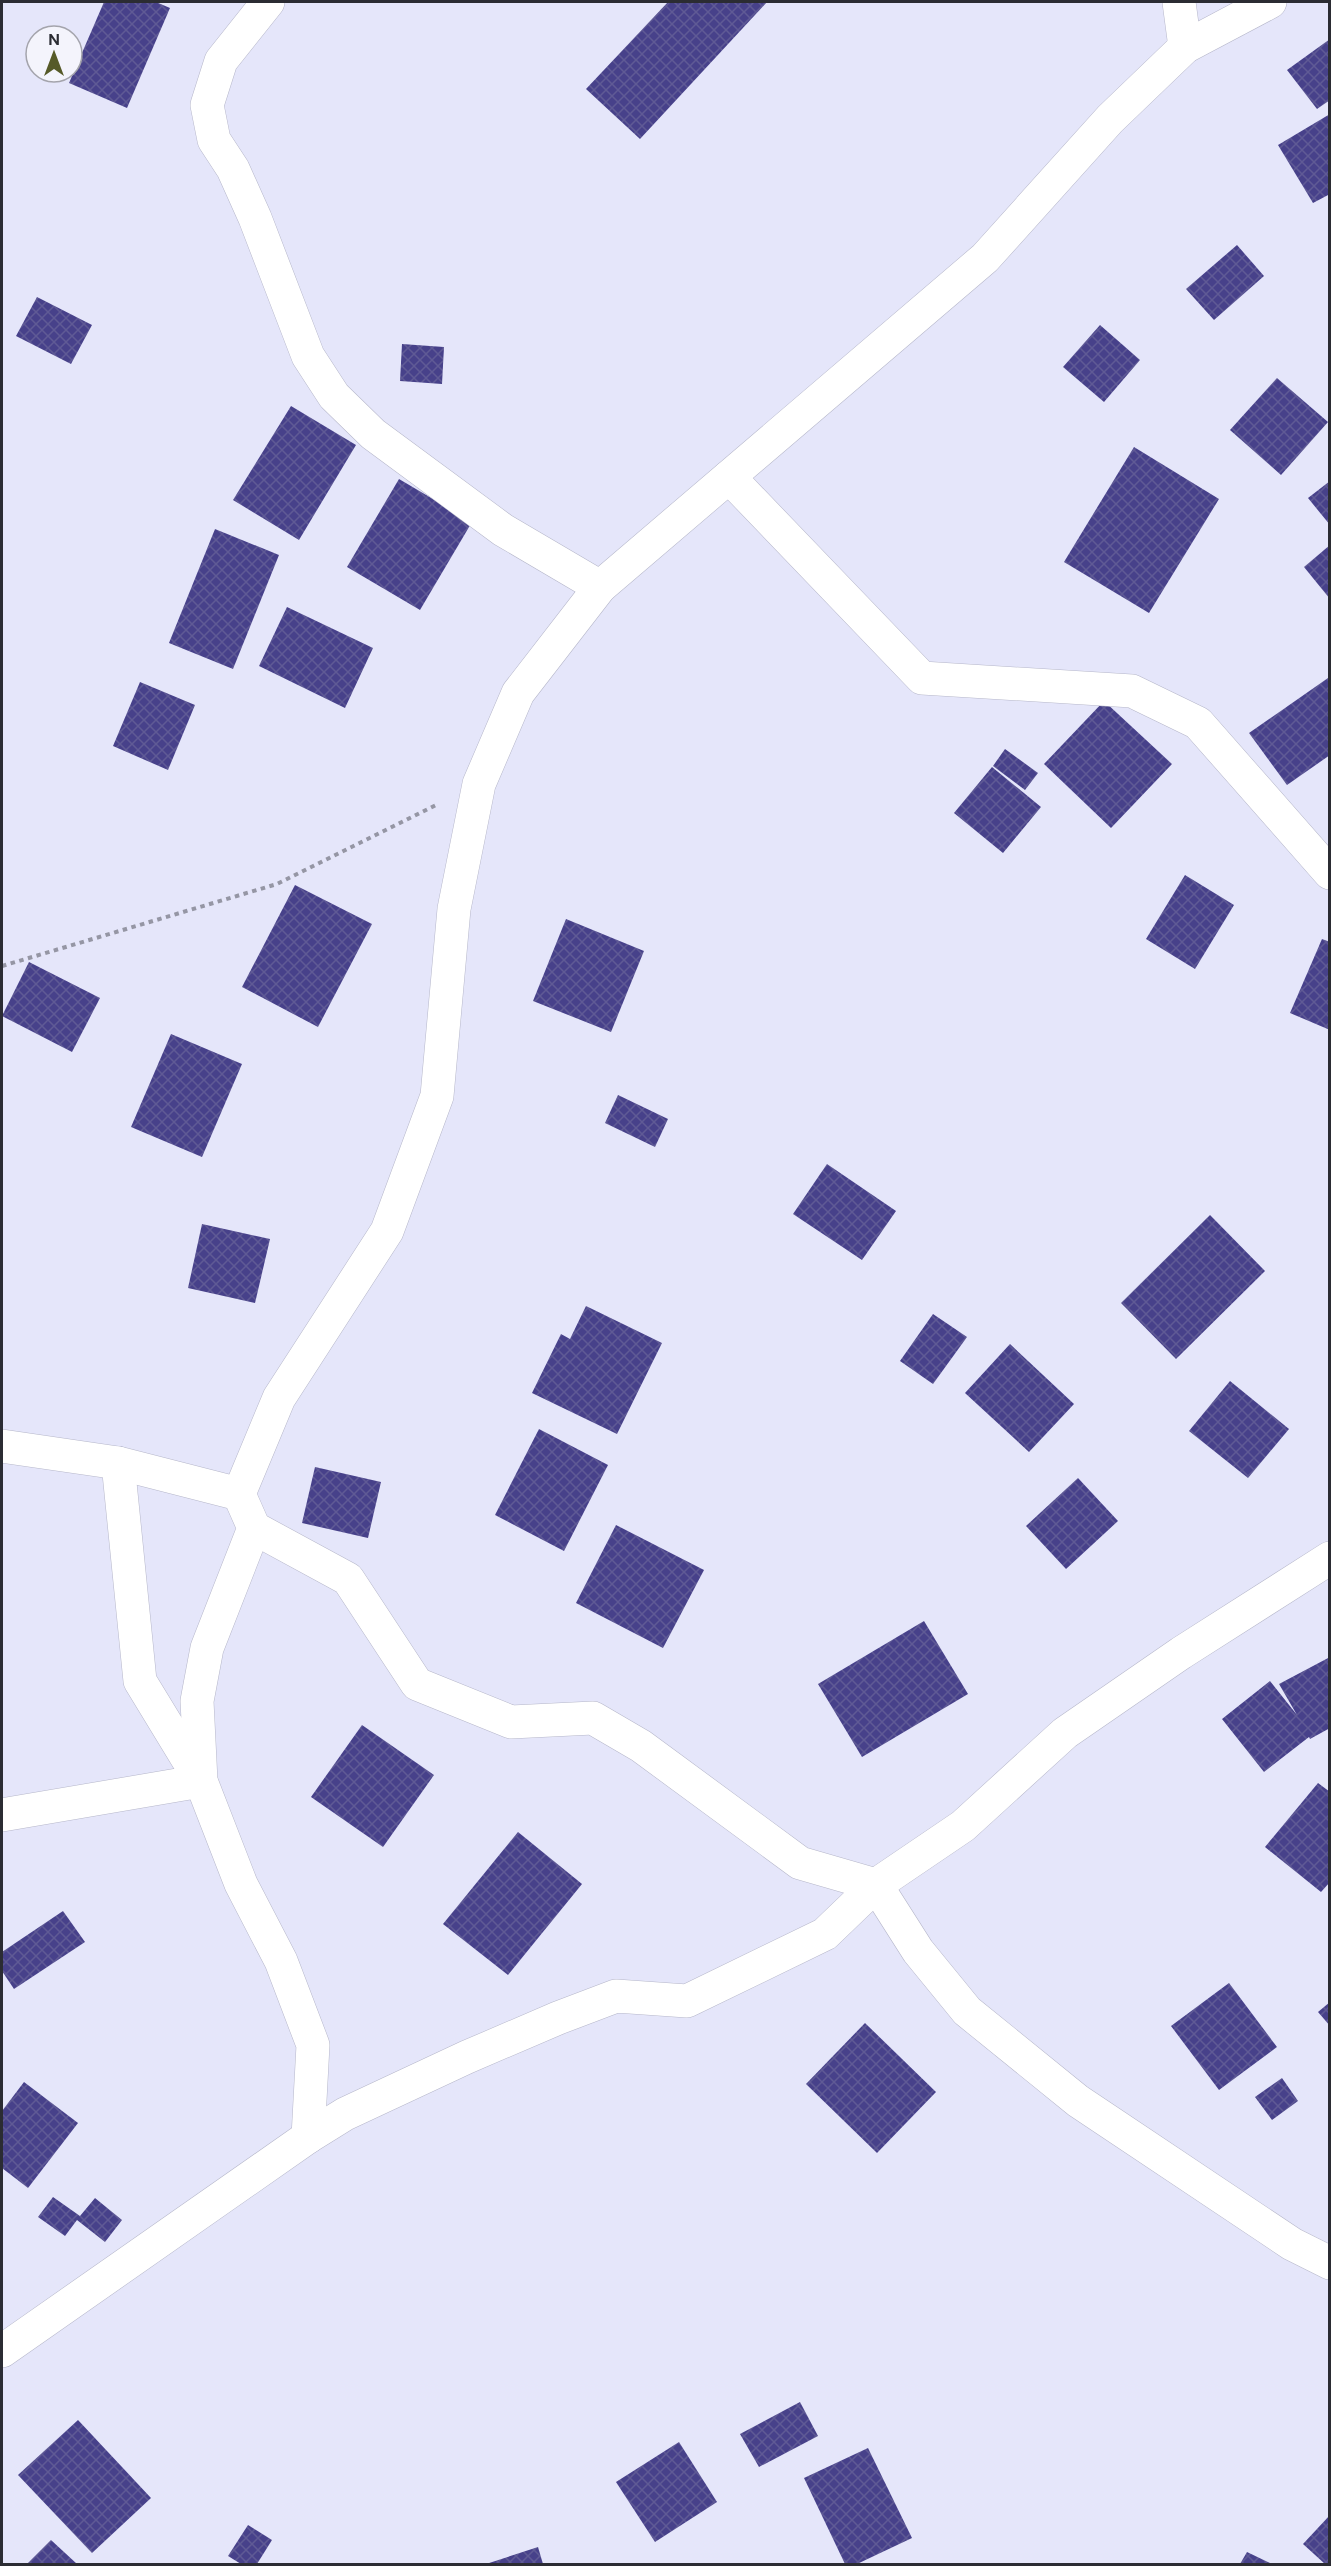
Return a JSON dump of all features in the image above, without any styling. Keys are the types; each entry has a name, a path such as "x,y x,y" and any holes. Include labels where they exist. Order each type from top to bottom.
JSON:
{"street":[{"path":"268,2 221,61 207,105 214,140 233,169 255,218 308,356 334,396 373,434 503,530 600,587"},
{"path":"1179,2 1185,47"},
{"path":"1270,2 1185,47 1110,119 985,258 600,587 518,693 478,784 454,909 437,1096 387,1231 279,1398 239,1494 254,1528 348,1579 417,1684 511,1722 593,1718 641,1746 800,1863 876,1885 918,1951 967,2011 1078,2101 1292,2244 1329,2263"},
{"path":"729,477 922,678 1132,692 1198,723 1329,873"},
{"path":"2,1446 118,1463 239,1494"},
{"path":"118,1463 140,1681 201,1781 241,1884 281,1961 313,2045 308,2137"},
{"path":"201,1781 197,1701 207,1648 254,1528"},
{"path":"2,2350 308,2137 345,2114 457,2062 616,1996 687,2001 825,1934 876,1885 963,1826 1065,1733 1181,1653 1329,1558"},
{"path":"2,1815 201,1781"}],"path":[{"path":"2,966 277,884 478,784"}],"building":[{"path":"104,2 156,2 170,8 127,108 71,84 84,84 84,48"},
{"path":"668,2 767,2 640,139 586,89"},
{"path":"1330,39 1330,100 1317,109 1287,70"},
{"path":"1330,114 1330,194 1313,203 1278,145"},
{"path":"1237,245 1264,276 1214,320 1186,289"},
{"path":"37,297 92,325 71,364 16,336"},
{"path":"1100,325 1140,360 1104,402 1063,367"},
{"path":"402,344 444,347 442,384 400,381"},
{"path":"1277,378 1328,422 1281,475 1230,430"},
{"path":"291,406 356,445 299,540 233,500"},
{"path":"1134,447 1219,499 1149,613 1064,562"},
{"path":"399,479 472,522 420,610 347,567"},
{"path":"1330,481 1330,525 1308,498"},
{"path":"215,529 279,555 233,669 169,643"},
{"path":"1330,545 1330,599 1304,567"},
{"path":"287,607 373,648 345,708 259,666"},
{"path":"1328,678 1330,755 1287,785 1249,733"},
{"path":"140,682 195,705 168,770 113,746"},
{"path":"1104,701 1172,764 1111,828 1044,764"},
{"path":"1005,749 1038,773 1025,790 993,766"},
{"path":"992,767 1041,807 1003,853 954,813"},
{"path":"1185,875 1234,905 1195,969 1146,939"},
{"path":"295,885 372,924 318,1027 242,987"},
{"path":"566,919 644,951 611,1032 533,1001"},
{"path":"1322,939 1330,942 1330,1030 1290,1013"},
{"path":"29,962 100,998 72,1052 2,1016"},
{"path":"171,1034 242,1064 202,1157 131,1127"},
{"path":"618,1095 668,1119 655,1147 605,1123"},
{"path":"827,1164 896,1211 862,1260 793,1214"},
{"path":"1210,1215 1265,1271 1176,1359 1121,1303"},
{"path":"202,1224 270,1239 255,1303 188,1288"},
{"path":"586,1306 662,1343 617,1434 532,1393 561,1334 570,1339"},
{"path":"933,1314 967,1337 933,1384 900,1361"},
{"path":"1010,1344 1074,1404 1029,1452 965,1393"},
{"path":"1230,1381 1289,1429 1248,1478 1189,1431"},
{"path":"539,1429 608,1465 564,1551 495,1515"},
{"path":"315,1467 381,1482 368,1538 302,1523"},
{"path":"1078,1478 1118,1521 1066,1569 1026,1526"},
{"path":"616,1525 704,1570 663,1648 576,1603"},
{"path":"924,1621 968,1694 862,1757 818,1684"},
{"path":"1330,1657 1330,1728 1310,1739 1309,1737 1264,1772 1222,1719 1270,1681 1297,1715 1279,1684"},
{"path":"362,1725 434,1775 383,1847 311,1797"},
{"path":"1318,1783 1330,1792 1330,1882 1321,1892 1265,1847"},
{"path":"518,1832 582,1884 508,1975 443,1924"},
{"path":"63,1911 85,1942 14,1989 2,1971 2,1952"},
{"path":"1229,1983 1277,2047 1219,2090 1171,2026"},
{"path":"1330,2002 1330,2026 1318,2012"},
{"path":"865,2023 936,2092 877,2153 806,2084"},
{"path":"1282,2078 1298,2101 1272,2120 1255,2097"},
{"path":"24,2082 78,2123 28,2188 2,2168 2,2111"},
{"path":"53,2197 80,2216 95,2198 122,2220 105,2242 77,2220 65,2236 38,2217"},
{"path":"800,2402 818,2436 759,2467 740,2434"},
{"path":"78,2420 151,2498 92,2553 18,2475"},
{"path":"679,2442 717,2502 655,2542 616,2482"},
{"path":"868,2448 912,2538 857,2564 845,2564 804,2478"},
{"path":"1330,2515 1330,2564 1325,2564 1303,2544"},
{"path":"248,2525 272,2540 257,2564 241,2564 228,2556"},
{"path":"51,2540 77,2564 27,2564"},
{"path":"538,2547 543,2564 486,2564"},
{"path":"1247,2552 1272,2564 1240,2564"}]}
